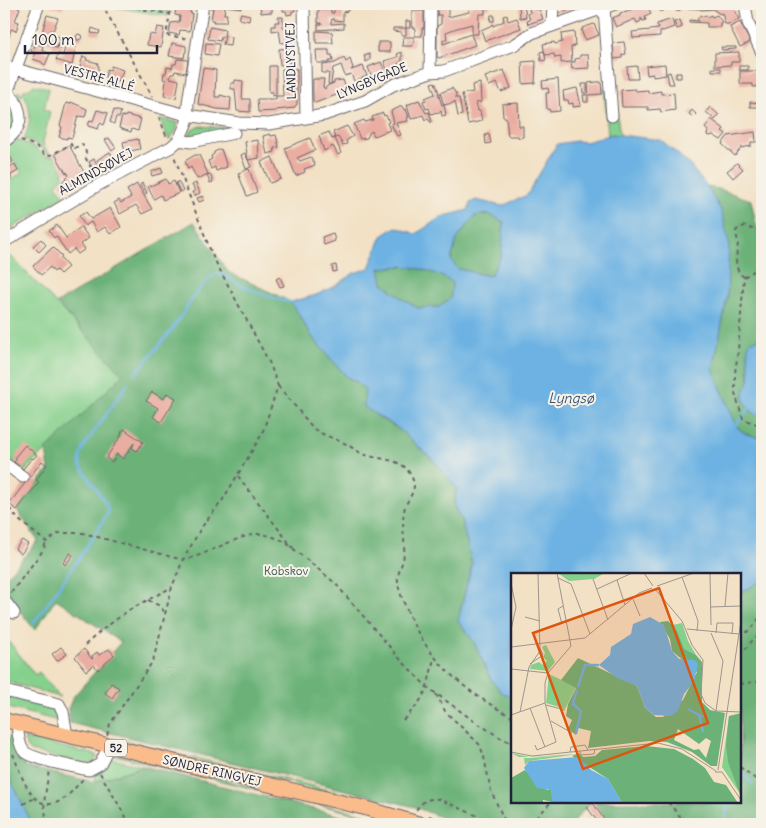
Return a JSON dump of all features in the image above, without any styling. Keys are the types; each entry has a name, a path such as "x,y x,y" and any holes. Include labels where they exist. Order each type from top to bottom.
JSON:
{"main road":[{"name":"SØNDRE RINGVEJ","path":"10,722 365,808 414,822"}],"street":[{"path":"8,139 20,122 20,112 17,102 6,97 39,4"},
{"path":"175,143 187,122 203,4"},
{"name":"LANDLYSTVEJ","path":"304,4 306,118"},
{"path":"430,72 431,4"},
{"path":"552,26 553,4"},
{"name":"LYNGBYGADE","path":"187,115 254,124 269,124 324,115 365,101 393,85 430,72 444,71 514,46 532,33 615,4"},
{"path":"745,4 748,23 762,53"},
{"path":"604,8 612,116"},
{"name":"VESTRE ALLÉ","path":"4,66 187,115"},
{"path":"175,143 191,142 234,133"},
{"name":"ALMINDSØVEJ","path":"4,241 100,184 175,143"},
{"path":"4,463 23,477"},
{"path":"4,600 14,613"},
{"path":"4,691 59,704 63,712 67,736"},
{"path":"10,722 26,754 50,761 93,769 100,764 107,746"}],"path":[{"path":"102,4 158,108 159,119 175,143 219,268 270,364 278,386 314,429 361,453 386,459 407,469 414,482 413,491 405,508 402,531 404,549 398,582 414,627 434,658 455,679 473,694 511,715"},
{"path":"129,4 141,9 170,14"},
{"path":"172,4 166,35 197,41"},
{"path":"8,139 36,146 44,154 51,155 71,144 73,149 82,144 86,152 85,157 100,184"},
{"path":"762,233 745,226 736,231 738,240 737,269 744,277 735,373 736,393 742,419 762,426"},
{"path":"744,277 757,269 762,270"},
{"path":"107,746 110,724 153,661 172,587 183,560 201,528 222,501 262,434 278,386"},
{"path":"759,448 762,440"},
{"path":"238,475 295,549"},
{"path":"4,502 19,520 46,542"},
{"path":"4,600 44,549 46,542 59,533 88,535 183,560 195,558 225,545 260,534 274,537 295,549 335,583 400,659 427,687 474,721 511,742"},
{"path":"85,645 129,610 172,587"},
{"path":"148,600 160,606 165,613"},
{"path":"741,637 753,627 762,614"},
{"path":"4,630 8,629"},
{"path":"741,655 762,632"},
{"path":"403,720 424,696 434,658"},
{"path":"741,684 762,681"},
{"path":"434,692 445,711 480,745 491,791 506,824"},
{"path":"7,736 5,740 10,746"},
{"path":"12,751 27,789 35,798 44,803 59,802 93,769 130,824"},
{"path":"48,824 44,803 50,761"},
{"path":"741,768 762,784"},
{"path":"23,804 35,798"},
{"path":"414,822 424,800 431,798 448,803 496,824"},
{"path":"531,824 550,803"},
{"path":"669,803 686,824"}],"green space":[{"path":"108,4 149,4 148,8 168,11 168,16 109,6"},
{"path":"34,85 49,88 44,109 50,112 43,142 44,147 50,154 36,144 24,139 29,122 29,111 24,94 17,96 19,91 21,93"},
{"path":"604,88 613,88 620,135 608,136"},
{"path":"11,102 16,117 4,138 4,116"},
{"path":"160,120 178,123 176,131 169,140"},
{"path":"200,126 226,128 228,130 189,136 192,130"},
{"path":"16,139 34,147 45,156 54,156 64,172 62,173 64,176 56,185 65,196 7,231 4,229 4,183 22,173 4,147"},
{"path":"707,187 751,200 757,228 762,228 762,341 758,339 748,354 749,384 743,397 750,410 762,413 762,439 744,433 737,427 713,369 727,298 721,210"},
{"path":"489,214 504,222 501,256 490,276 458,269 451,261 457,239 475,216"},
{"name":"Kobskov","path":"194,222 228,272 291,302 313,338 347,377 357,382 365,390 378,417 399,429 433,460 457,488 454,506 462,522 472,563 458,621 474,642 491,679 502,692 511,696 511,803 590,803 571,824 458,824 415,807 70,723 68,709 73,697 121,642 56,599 35,630 4,591 4,579 38,541 17,510 49,469 46,450 123,375 57,303"},
{"path":"4,249 124,375 25,471 4,456"},
{"path":"402,266 428,271 452,282 451,298 439,307 418,308 401,298 383,283 380,268"},
{"path":"762,581 762,824 610,824 595,803 741,803 741,592"},
{"path":"4,635 35,675 39,672 60,697 4,681"},
{"path":"4,696 54,708 58,712 59,721 4,707"},
{"path":"10,734 15,736 23,755 25,767 94,782 143,766 373,824 32,824 4,766 4,740 8,740"},
{"path":"24,738 97,755 97,757 91,764 86,764 30,751"},
{"path":"113,738 168,751 167,754 114,740"},
{"path":"170,752 229,766 228,768 169,754"},
{"path":"115,753 387,820 390,822 113,755"},
{"path":"107,758 143,766 94,782 95,773 99,774"},
{"path":"230,766 291,781 290,783 230,769"},
{"path":"293,781 352,796 352,799 292,784"}],"water":[{"name":"Lyngsø","path":"612,134 661,140 688,163 707,187 721,210 729,243 727,298 713,369 737,427 744,433 762,439 762,581 741,592 741,573 511,573 511,696 502,693 491,679 474,642 458,621 472,563 462,522 454,506 457,488 433,460 399,429 364,407 365,390 357,382 347,377 313,338 291,302 316,295 337,285 354,273 369,268 382,236 396,227 416,234 441,217 468,210 470,203 476,200 502,206 527,195 557,144 576,141 586,142","holes":["489,214 504,222 501,256 490,276 458,269 451,260 457,239 475,216","402,266 428,271 452,282 451,298 439,307 418,308 401,298 383,283 380,268"]},
{"path":"758,339 762,341 762,413 757,415 746,404 744,394 750,376 748,347 750,342"},
{"path":"4,766 32,824 4,824"}],"building":[{"path":"9,4 20,8 15,21 19,22 16,31 11,29 8,41 4,40 4,28 7,23 4,22 4,8 7,9"},
{"path":"52,4 63,4 64,6 61,9 51,6"},
{"path":"161,4 168,5 168,9 161,8"},
{"path":"176,4 191,4 190,13 192,13 190,31 180,30 179,35 169,33 171,23 179,22 180,16 175,15"},
{"path":"222,4 241,4 241,8 225,6 226,22 213,22 214,20 211,20 213,8 210,8 210,5 221,7"},
{"path":"260,4 272,4 272,12 261,13"},
{"path":"283,4 295,4 295,11 287,15 286,11 283,11"},
{"path":"334,4 345,4 345,8 348,8 348,11 343,12 343,21 332,19 331,22 331,24 344,23 344,28 318,30 318,24 322,23 318,23 318,10 331,10 331,13 334,13"},
{"path":"384,4 402,4 402,8 384,7"},
{"path":"472,4 490,5 490,8 485,8 485,14 479,14 478,34 472,34 472,24 457,28 446,32 447,40 443,40 443,44 471,34 475,45 439,58 437,57 437,26 441,24 441,15 437,15 437,5 448,5 448,17 469,12 469,6 472,7"},
{"path":"524,4 526,17 520,18 519,5"},
{"path":"558,4 586,4 561,13 558,11"},
{"path":"647,4 651,14 645,17 646,20 643,21 641,18 641,21 637,23 635,19 616,27 612,18 620,15 620,13"},
{"path":"652,4 731,4 739,19 725,24 722,13 720,14 714,9 681,8 679,11 676,11 675,8 668,8 659,11 659,9 652,8"},
{"path":"534,6 536,10 539,9 543,19 528,24 527,21 530,20 529,8"},
{"path":"412,11 424,11 422,36 415,36 415,28 412,28"},
{"path":"241,13 250,15 249,21 239,19"},
{"path":"47,15 58,18 53,31 50,30 48,35 42,33"},
{"path":"491,15 494,15 494,21 490,21"},
{"path":"507,15 508,21 517,18 521,28 485,41 481,30 492,24 493,26 504,21 503,16"},
{"path":"701,15 702,17 706,15 707,17 711,15 712,17 717,15 722,22 720,27 707,27 707,23 689,22 689,20 699,21 697,18"},
{"path":"278,17 283,17 283,28 292,28 292,42 281,43 279,30 272,31 272,26 275,26 275,22 279,22"},
{"path":"672,19 674,27 660,32 660,36 633,38 632,32 659,29 657,24"},
{"path":"680,20 682,27 677,29 674,22"},
{"path":"406,21 410,21 410,28 406,28"},
{"path":"762,21 762,36 756,24"},
{"path":"740,22 750,42 740,47 730,27"},
{"path":"594,24 599,35 585,40 582,28"},
{"path":"157,27 164,28 161,47 147,45 149,34 155,35"},
{"path":"210,27 225,30 224,37 221,37 220,41 208,39"},
{"path":"92,28 100,31 99,34 91,33"},
{"path":"393,28 406,28 406,35 393,31"},
{"path":"316,31 332,32 333,43 316,43"},
{"path":"574,32 575,46 571,47 572,62 580,58 580,55 588,55 589,68 572,69 571,62 561,63 561,57 555,58 554,54 545,55 543,44 562,42 561,34"},
{"path":"78,34 82,38 77,40 76,36"},
{"path":"57,36 60,37 57,48 52,47 53,44 47,43 48,40 55,42"},
{"path":"225,36 231,37 230,46 223,45"},
{"path":"403,37 414,37 413,46 402,46"},
{"path":"35,40 40,42 39,45 43,46 42,50 50,54 45,65 33,59 35,52 31,52 32,48 34,49"},
{"path":"378,42 390,42 390,52 378,52"},
{"path":"624,42 626,54 622,55 622,58 614,59 613,43"},
{"path":"59,43 63,44 61,49 57,48"},
{"path":"172,43 186,46 184,58 169,56"},
{"path":"206,43 219,44 217,56 205,54"},
{"path":"66,44 76,47 72,65 56,60 58,54 63,55"},
{"path":"721,47 736,47 736,49 722,50"},
{"path":"292,48 293,62 289,62 289,65 280,65 279,49"},
{"path":"316,50 329,50 329,55 332,55 333,61 317,63"},
{"path":"544,51 546,60 541,61 540,52"},
{"path":"402,52 402,61 398,64 400,68 388,72 384,61 398,57 397,54"},
{"path":"739,52 739,62 731,62 731,65 715,66 715,53"},
{"path":"370,54 370,60 366,62 364,56"},
{"path":"83,56 87,58 86,60 98,63 98,73 95,72 94,75 79,70"},
{"path":"344,58 346,62 350,59 353,68 351,70 363,66 367,76 354,81 351,74 345,76 341,65 333,68 331,84 328,84 329,73 322,73 322,65 335,63"},
{"path":"177,59 188,60 186,73 175,71 174,74 171,74 170,78 179,80 176,98 164,96 166,80 163,79 164,73 166,73 167,67 172,68 173,64 176,64"},
{"path":"536,61 535,83 523,84 522,62"},
{"path":"381,62 386,73 372,78 368,67"},
{"path":"665,64 666,75 653,77 653,74 647,75 646,66"},
{"path":"111,66 123,70 119,82 105,77 107,69 110,70"},
{"path":"269,66 276,66 276,95 273,96 273,92 269,92"},
{"path":"637,66 638,79 628,79 627,67"},
{"path":"739,66 748,66 748,70 739,70"},
{"path":"203,68 216,70 215,97 220,97 220,95 231,98 230,110 198,104"},
{"path":"712,68 721,68 721,71 712,71"},
{"path":"282,69 297,69 297,104 294,108 258,112 257,99 276,99 276,96 283,96"},
{"path":"504,70 511,88 501,92 497,83 489,86 485,77"},
{"path":"740,71 760,71 762,86 753,87 753,84 740,84"},
{"path":"670,72 674,84 669,84 667,73"},
{"path":"676,73 681,73 681,78 676,78"},
{"path":"313,79 324,79 323,87 325,89 334,81 343,80 347,91 315,103 313,101"},
{"path":"558,79 560,111 550,112 547,109 546,93 549,93 548,88 543,89 542,81"},
{"path":"235,80 243,81 242,99 250,99 250,112 237,111 235,89 231,89 231,83 235,83"},
{"path":"435,82 446,115 442,116 441,111 438,114 437,112 431,114 429,108 426,109 423,101 426,100 425,98 435,94 431,83"},
{"path":"601,82 602,94 589,95 588,83"},
{"path":"480,83 481,102 476,103 482,121 468,124 462,94 473,92 472,85"},
{"path":"582,84 587,84 587,93 583,93"},
{"path":"452,88 457,95 455,95 456,98 459,98 462,115 458,116 455,101 444,105 440,93"},
{"path":"577,88 581,106 573,107 573,103 569,104 568,100 564,100 563,91"},
{"path":"635,89 636,91 648,90 648,93 661,91 661,94 674,93 675,110 661,112 660,109 648,110 648,107 622,107 621,90"},
{"path":"762,89 762,99 759,100 757,96 761,94 759,91"},
{"path":"583,95 588,95 588,102 584,102"},
{"path":"419,100 426,113 429,112 432,122 428,118 425,120 423,115 411,119 407,105"},
{"path":"71,102 87,109 85,117 78,116 72,138 67,137 67,139 59,137 62,127 60,126 66,103 70,104"},
{"path":"750,102 762,103 762,107 750,107"},
{"path":"518,103 519,126 523,126 523,137 519,138 518,136 508,136 506,117 503,117 502,104"},
{"path":"402,106 404,110 406,109 409,117 407,117 408,121 396,123 401,135 397,136 391,124 394,123 391,111"},
{"path":"710,107 719,115 715,120 706,112"},
{"path":"97,110 108,113 104,125 100,123 98,129 88,126 90,120 93,121"},
{"path":"114,110 121,112 119,118 116,117 114,124 110,122"},
{"path":"692,110 696,114 693,117 689,114"},
{"path":"383,113 389,122 387,123 390,130 374,136 372,131 367,138 360,139 354,124 364,120 365,122 373,120 372,117"},
{"path":"126,115 141,119 138,131 132,129 131,132 119,128 122,116 125,117"},
{"path":"711,119 724,129 722,131 726,134 721,140 713,135 707,135 708,131 705,128"},
{"path":"347,126 353,136 346,141 347,144 343,145 338,137 335,138 333,132"},
{"path":"329,132 332,139 335,138 341,153 338,155 333,146 324,151 319,136"},
{"path":"755,132 756,142 751,142 751,146 741,148 735,156 722,144 728,136"},
{"path":"270,134 271,136 276,135 279,147 274,148 275,152 267,154 263,136"},
{"path":"489,134 491,143 486,144 485,135"},
{"path":"109,138 116,148 112,151 105,140"},
{"path":"310,138 315,150 297,158 300,161 311,157 315,165 304,169 305,172 296,176 285,148"},
{"path":"138,139 140,149 125,152 123,142"},
{"path":"258,140 259,158 248,160 245,142"},
{"path":"69,145 84,172 66,191 60,184 69,175 55,154"},
{"path":"221,149 227,167 216,171 215,167 211,169 208,161 212,159 211,156 214,152"},
{"path":"110,152 116,162 106,167 104,164 101,166 97,160"},
{"path":"245,153 251,167 246,169 241,155"},
{"path":"195,155 199,155 208,174 197,179 191,167 188,169 185,161"},
{"path":"10,156 13,162 6,166 7,168 15,164 18,171 11,175 11,179 4,183 4,159"},
{"path":"272,157 281,179 270,183 261,162"},
{"path":"94,159 99,168 94,171 89,162"},
{"path":"737,163 743,169 733,178 727,171"},
{"path":"161,168 163,173 152,176 151,172"},
{"path":"249,169 257,192 247,196 238,173"},
{"path":"210,174 213,182 210,183 207,175"},
{"path":"166,179 168,184 174,181 179,193 163,200 161,195 154,199 148,187"},
{"path":"178,181 183,191 180,192 176,183"},
{"path":"142,183 147,193 145,194 140,185"},
{"path":"196,183 200,193 194,196 192,192 195,191 192,185"},
{"path":"137,184 152,209 142,214 136,205 120,214 114,203 119,200 121,203 131,197 127,190"},
{"path":"203,196 204,200 199,202 197,198"},
{"path":"110,208 121,227 110,234 105,227 97,232 91,222 85,226 79,216 86,212 91,219"},
{"path":"57,225 66,238 81,227 89,238 81,244 85,249 78,254 74,249 68,254 56,236 54,238 49,231"},
{"path":"333,233 335,241 324,245 322,237"},
{"path":"41,239 46,245 39,252 33,246"},
{"path":"53,247 62,256 60,258 68,267 60,274 56,270 54,272 50,267 41,275 33,266"},
{"path":"336,265 337,271 333,272 332,266"},
{"path":"280,277 284,286 280,287 276,279"},
{"path":"152,392 164,399 167,393 176,398 161,422 153,417 158,408 146,401"},
{"path":"124,429 143,442 137,451 132,448 134,443 123,459 117,454 112,462 106,458"},
{"path":"25,445 37,455 23,469 14,462 17,459 15,457"},
{"path":"42,461 47,465 36,480 39,482 17,510 9,504"},
{"path":"22,540 28,544 21,554 15,549"},
{"path":"70,553 73,555 65,565 63,563"},
{"path":"61,647 67,654 57,661 52,654"},
{"path":"84,649 92,659 92,656 97,652 99,655 109,649 114,655 98,670 94,665 86,671 75,657"},
{"path":"111,683 119,688 112,698 105,693"},
{"path":"593,803 607,824 599,824 587,807"}],"waterway":[{"path":"135,374 167,335 199,289 217,273 256,292 291,302"},
{"path":"33,624 108,513 107,505 80,465 80,458 83,448 128,383"},
{"path":"736,425 749,409"},
{"path":"741,772 752,783"},
{"path":"725,824 728,803"}]}
